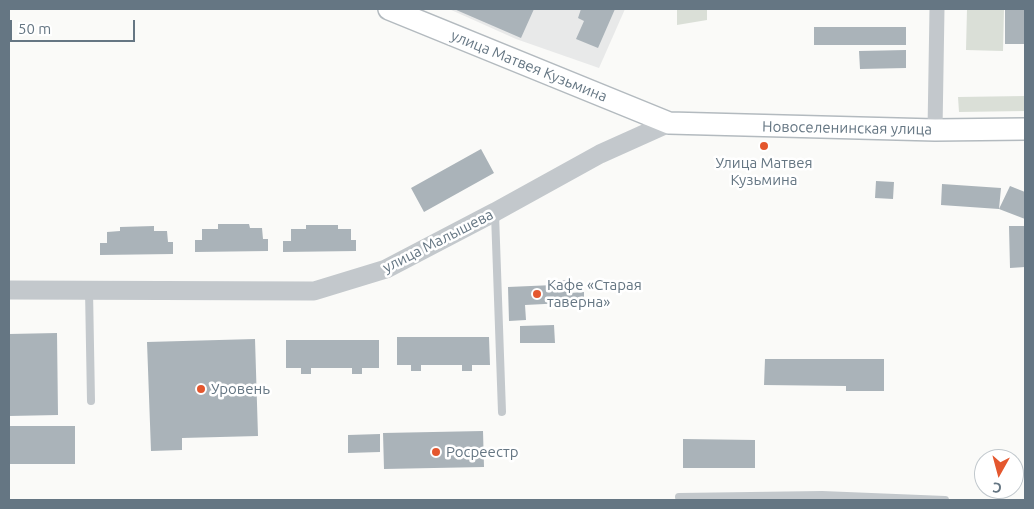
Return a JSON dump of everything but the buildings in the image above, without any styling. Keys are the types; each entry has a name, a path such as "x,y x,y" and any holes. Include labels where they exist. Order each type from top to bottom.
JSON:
{"main road":[{"name":"улица Матвея Кузьмина","path":"388,9 669,123"},
{"name":"Новоселенинская улица","path":"669,123 935,130 1025,129"}],"street":[{"path":"935,130 937,9"},
{"name":"улица Малышева","path":"9,290 314,290 386,269 600,154 669,123"}],"lane":[{"path":"495,212 502,412"},
{"path":"89,290 91,401"},
{"path":"679,497 822,495 945,500"}],"shaded area":[{"path":"449,9 625,9 599,68 516,39"},
{"path":"677,9 707,9 707,20 677,25"},
{"path":"967,9 1004,9 1003,51 966,50"},
{"path":"1025,96 1025,111 959,112 958,97"}],"place":[{"name":"Улица Матвея Кузьмина","path":"764,146"},
{"name":"Кафе «Старая таверна»","path":"537,294"},
{"name":"Уровень","path":"201,389"},
{"name":"Росреестр","path":"436,452"}]}
